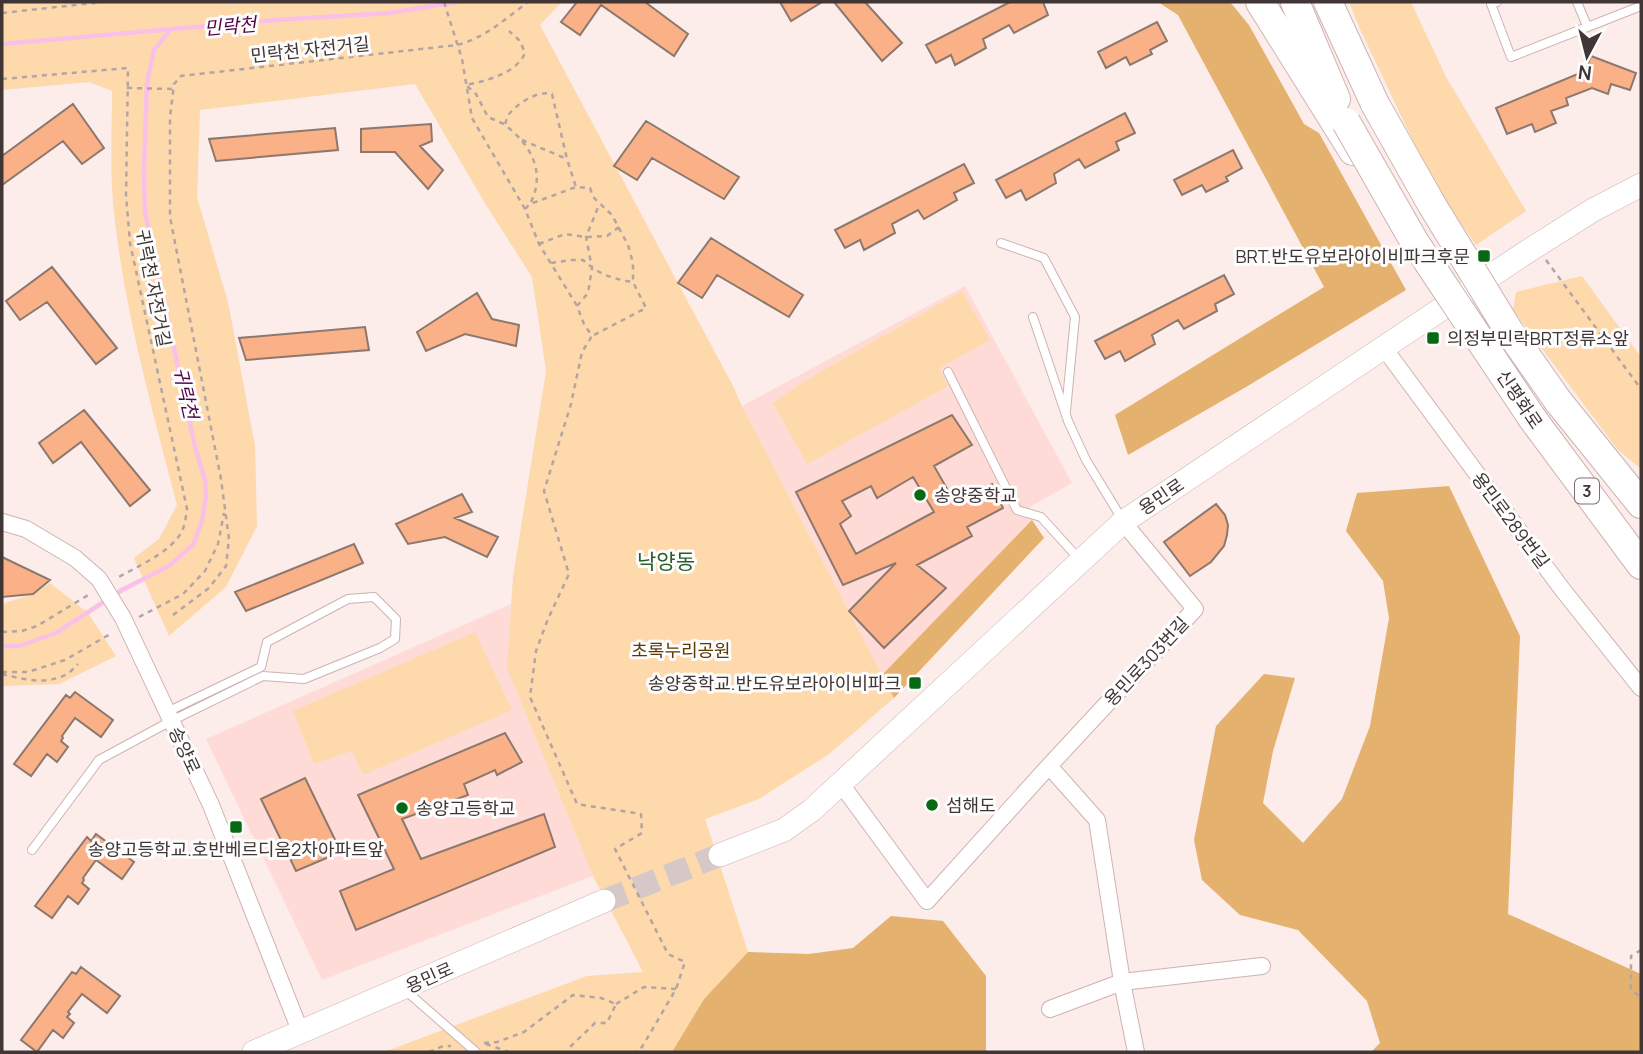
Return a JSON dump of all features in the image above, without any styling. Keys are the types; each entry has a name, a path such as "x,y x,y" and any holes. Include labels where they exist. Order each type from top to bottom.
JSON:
{"highway":[{"path":"1260,2 1342,125"},
{"name":"신평화로","path":"1295,2 1342,125 1414,241 1532,418 1641,565"},
{"name":"신평화로","path":"1328,2 1375,104 1509,331 1558,401 1641,504"}],"street":[{"name":"용민로","path":"720,855 784,830 813,810 1123,522 1535,247 1593,210 1641,185"},
{"name":"용민로289번길","path":"1384,348 1562,589 1641,688"},
{"name":"송양로","path":"2,522 26,529 75,558 105,587 123,618 211,805 301,1033"},
{"name":"용민로303번길","path":"841,784 927,901 1195,609 1123,522"},
{"path":"1049,766 1097,820 1122,982 1136,1052"},
{"name":"용민로","path":"254,1052 604,901"},
{"path":"1050,1009 1122,982 1262,966"}],"lane":[{"path":"1497,2 1491,4 1511,57 1641,6"},
{"path":"1577,2 1587,26"},
{"path":"1001,243 1044,258 1075,317 1066,414"},
{"path":"1033,317 1066,414 1086,460 1123,522"},
{"path":"948,372 1017,510 1041,517 1081,561"},
{"path":"32,850 99,760 169,716 261,667 267,642 348,598 374,597 396,619 396,639 380,648 304,679 263,676 169,716"},
{"path":"403,989 476,1052"}],"path":[{"path":"2,13 103,2"},
{"path":"444,2 462,59 472,118 525,209 538,244 577,306 592,336"},
{"name":"민락천 자전거길","path":"173,89 174,83 181,76 468,43 528,2"},
{"path":"466,85 491,80 522,62 525,53 520,41 509,31"},
{"path":"2,79 128,68 127,88 173,89"},
{"path":"466,85 476,94 488,117 519,136 537,166 536,192 525,209"},
{"name":"귀락천 자전거길","path":"2,632 22,631 37,626 158,554 172,544 182,531 187,509 130,243 126,195 127,88"},
{"name":"귀락천 자전거길","path":"173,89 170,117 170,217 221,479 229,539 226,566 209,588 173,615"},
{"path":"505,125 508,115 532,96 546,92 552,94 576,187"},
{"path":"522,140 567,159"},
{"path":"530,204 576,187 590,188 593,197 612,215 628,245 633,262 633,282 646,308 592,336 582,352 571,404 544,491 569,574 536,651 530,697 577,804 641,814 642,833 615,849 667,954 685,962 677,989 642,1047 635,1052"},
{"path":"577,306 588,293 592,268 586,237 600,203"},
{"path":"538,244 565,234 607,236 619,227"},
{"path":"1535,247 1641,389"},
{"path":"550,264 583,260 612,278 633,282"},
{"path":"2,674 43,681 65,675 79,664"},
{"path":"1641,950 1631,956 1631,990 1641,997"},
{"path":"569,1052 569,1048 595,1023 607,1023 616,1004 644,987 677,989"},
{"path":"484,1043 497,1042 524,1032 573,995 601,998 616,1004"}],"shaded area":[{"path":"1158,2 1230,2 1249,25 1304,124 1319,133 1406,290 1128,455 1115,415 1324,287 1178,15"},
{"name":"송양중학교","path":"965,286 1072,483 1030,507 1032,520 1044,538 894,698 742,406"},
{"path":"1449,486 1520,636 1508,914 1641,974 1641,1052 1371,1052 1380,1043 1367,1001 1298,930 1240,915 1202,880 1194,840 1216,726 1264,674 1295,678 1273,751 1263,803 1303,843 1342,799 1370,726 1389,618 1383,581 1346,531 1357,493"},
{"path":"1032,520 1044,538 894,698 882,675"},
{"name":"송양고등학교","path":"511,604 508,668 593,876 322,980 206,739"},
{"path":"891,916 943,921 986,976 986,1052 672,1052 704,999 748,952 809,954 853,948"}],"green space":[{"name":"초록누리공원","path":"2,2 562,2 540,25 734,388 894,698 829,754 759,799 705,819 748,952 704,999 672,1052 384,1052 587,976 643,972 593,876 507,668 513,577 546,371 532,277 415,84 200,110 197,197 228,302 255,446 257,526 226,587 169,636 134,558 159,539 177,505 139,355 124,280 113,203 112,91 89,82 2,90"},
{"path":"1349,2 1411,2 1446,77 1526,211 1476,245 1434,185"},
{"path":"1582,276 1641,357 1641,469 1618,450 1513,310 1516,292"},
{"path":"962,291 990,340 939,368 948,386 807,464 773,403 803,382"},
{"path":"50,583 88,613 116,656 59,684 2,686 2,604 33,594"},
{"path":"475,632 512,710 363,775 352,751 314,764 293,711"}],"building":[{"path":"577,2 645,2 688,34 674,56 601,5 580,35 561,22"},
{"path":"780,2 822,2 791,21"},
{"path":"834,2 865,2 902,43 882,61"},
{"path":"1010,2 1043,2 1048,15 1014,33 1009,25 983,39 986,48 955,65 951,55 936,63 926,45"},
{"path":"1157,22 1167,41 1150,50 1152,54 1130,65 1126,57 1106,68 1098,52"},
{"path":"1591,56 1636,73 1630,90 1611,84 1608,94 1592,88 1566,98 1568,105 1551,111 1556,123 1535,132 1532,124 1507,134 1496,108 1585,71"},
{"path":"73,104 104,148 82,164 63,141 2,185 2,156"},
{"path":"1125,113 1135,133 1116,142 1119,150 1085,168 1079,159 1054,174 1056,183 1026,200 1021,190 1006,198 996,180"},
{"path":"646,121 739,177 724,199 652,158 637,180 614,166"},
{"path":"431,124 432,141 420,146 443,170 428,189 395,152 361,152 361,129"},
{"path":"335,128 338,150 216,161 209,139"},
{"path":"1233,150 1242,168 1226,177 1228,181 1206,192 1202,185 1182,195 1174,180"},
{"path":"964,164 974,183 954,193 957,200 924,219 918,210 892,224 895,233 864,250 860,240 845,248 835,230"},
{"path":"711,238 803,295 789,317 717,275 702,298 678,283"},
{"path":"52,267 117,348 96,364 47,302 20,320 6,301"},
{"path":"1224,275 1234,294 1215,304 1217,311 1184,329 1178,320 1152,335 1155,344 1125,361 1120,351 1105,359 1095,341"},
{"path":"477,293 492,319 519,325 516,346 465,334 426,351 417,332"},
{"path":"365,327 369,350 246,360 239,338"},
{"path":"84,410 150,490 130,506 81,442 53,463 39,443"},
{"path":"952,415 972,445 934,466 954,501 992,484 1003,508 967,527 972,536 917,565 946,588 884,648 849,611 896,563 843,585 796,492","holes":["913,477 934,512 856,554 840,524 851,516 842,501 871,486 877,498"]},
{"path":"462,494 472,512 455,518 498,537 487,557 445,537 408,544 396,524"},
{"path":"1216,504 1225,515 1228,525 1224,546 1211,562 1190,576 1164,542"},
{"path":"354,544 363,563 246,611 235,592"},
{"path":"2,557 50,580 33,594 2,597"},
{"path":"75,692 113,720 101,737 75,718 62,736 61,741 68,747 57,762 47,754 31,776 14,764 66,695 70,698"},
{"path":"505,733 522,762 497,775 495,770 464,784 468,795 402,819 421,859 544,814 555,847 356,930 340,891 394,869 358,795"},
{"path":"305,778 341,852 296,871 261,799"},
{"path":"96,834 134,862 122,879 96,860 83,878 82,883 89,889 78,904 68,896 52,918 35,906 87,837 91,841"},
{"path":"81,967 120,996 107,1013 82,994 68,1012 70,1014 67,1017 74,1023 63,1038 53,1030 37,1052 21,1040 72,972 76,974"}],"waterway":[{"name":"민락천","path":"2,44 389,13 457,2"},
{"name":"귀락천","path":"2,646 19,646 56,633 122,590 169,566 193,545 202,521 206,497 205,480 195,447 145,212 147,83 154,50 171,29"}],"tunnel":[{"path":"604,901 720,855"}],"place":[{"name":"BRT.반도유보라아이비파크후문","path":"1484,256"},
{"name":"의정부민락BRT정류소앞","path":"1433,338"},
{"name":"송양중학교","path":"920,495"},
{"name":"송양중학교.반도유보라아이비파크","path":"915,683"},
{"name":"섬해도","path":"932,805"},
{"name":"송양고등학교","path":"402,808"},
{"name":"송양고등학교.호반베르디움2차아파트앞","path":"236,827"}],"district":[{"name":"낙양동","path":"666,561"}]}
